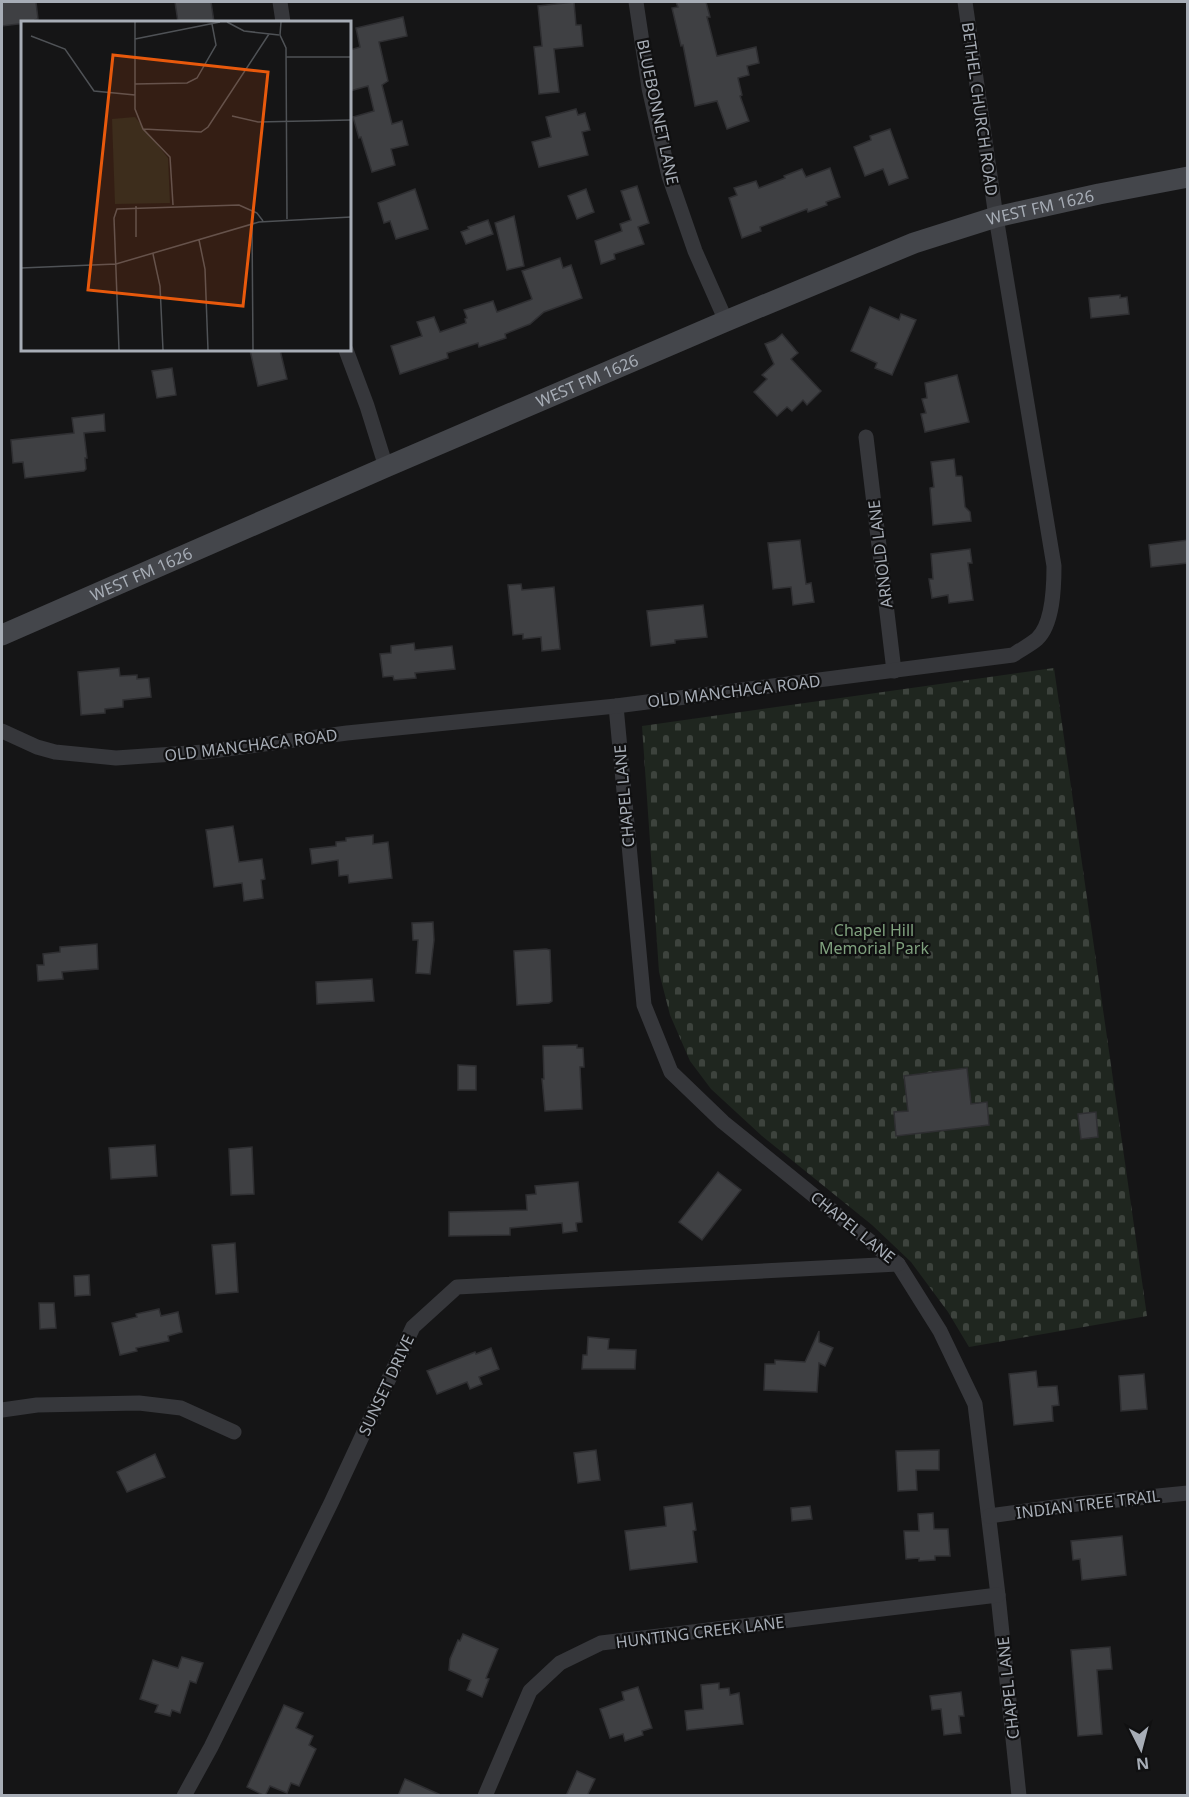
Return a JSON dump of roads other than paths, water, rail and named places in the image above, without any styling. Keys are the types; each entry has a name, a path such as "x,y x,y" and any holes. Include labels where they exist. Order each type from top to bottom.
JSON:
{"main road":[{"name":"WEST FM 1626","path":"2,635 726,321 914,243 996,217 1188,177"}],"street":[{"path":"280,2 283,21"},
{"name":"BLUEBONNET LANE","path":"636,2 649,88 669,176 695,251 726,321"},
{"name":"BETHEL CHURCH ROAD","path":"965,2 996,217"},
{"name":"OLD MANCHACA ROAD","path":"2,731 37,747 55,752 116,758 204,752 347,733 616,706 1013,655 1038,638 1048,621 1054,588 1054,566 996,217"},
{"path":"346,351 368,406 387,467"},
{"name":"ARNOLD LANE","path":"866,437 894,671"},
{"name":"CHAPEL LANE","path":"616,706 644,1005 671,1072 723,1122 898,1264 940,1331 975,1404 1019,1796"},
{"name":"SUNSET DRIVE","path":"184,1796 211,1747 331,1503 412,1327 457,1287 898,1264"},
{"path":"2,1410 37,1405 139,1403 182,1408 234,1432"},
{"name":"INDIAN TREE TRAIL","path":"989,1516 1077,1504 1188,1493"},
{"name":"HUNTING CREEK LANE","path":"485,1796 530,1691 560,1663 601,1643 998,1595"}],"park label":[{"name":"Chapel Hill Memorial Park","path":"874,939"}]}
